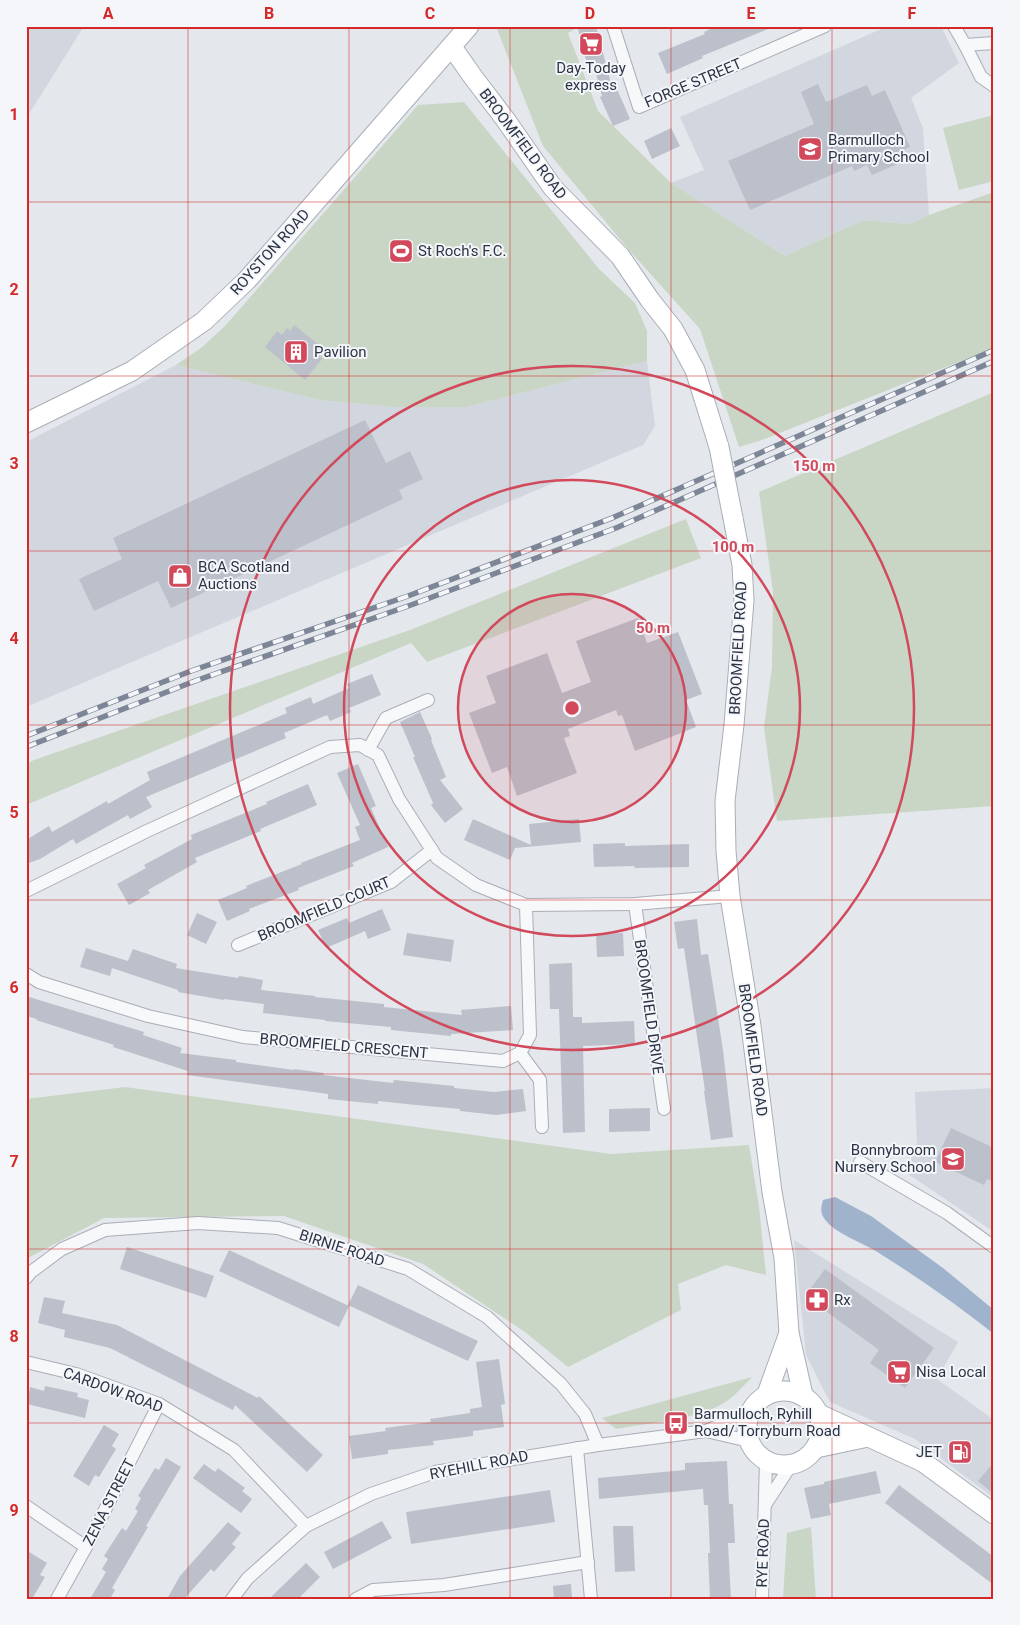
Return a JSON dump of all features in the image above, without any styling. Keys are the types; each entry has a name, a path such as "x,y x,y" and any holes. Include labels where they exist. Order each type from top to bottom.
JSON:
{"street":[{"name":"ROYSTON ROAD","path":"26,423 132,371 204,321 247,280 452,47 468,26"},
{"name":"FORGE STREET","path":"613,26 639,106 825,26"},
{"path":"954,26 965,44 980,77 994,86"},
{"path":"965,44 994,43"},
{"name":"BROOMFIELD ROAD","path":"452,47 472,78 505,119 553,188 620,256 650,300 673,329 695,370 719,447 742,565 744,600 734,725 725,801 726,851 730,896 751,1026 772,1192 784,1258 789,1333 803,1394"},
{"path":"368,750 386,718 428,700"},
{"path":"26,891 146,831 330,747 360,745 378,755 399,799 437,858 476,885 526,905 635,904 730,896"},
{"name":"BROOMFIELD COURT","path":"238,945 391,882 432,850"},
{"name":"BROOMFIELD DRIVE","path":"635,904 664,1109"},
{"path":"526,905 530,1035 520,1053 540,1080 542,1127"},
{"name":"BROOMFIELD CRESCENT","path":"26,974 39,982 148,1016 243,1037 503,1061 520,1053"},
{"path":"860,1162 947,1213 994,1247"},
{"name":"BIRNIE ROAD","path":"26,1278 31,1272 62,1249 105,1230 198,1223 278,1228 408,1270 487,1317 561,1384 585,1414 598,1444"},
{"name":"BROOMFIELD ROAD","path":"767,1394 789,1333"},
{"name":"CARDOW ROAD","path":"26,1362 76,1374 159,1404 234,1450 306,1526"},
{"path":"784,1390 803,1394 812,1402 820,1414 822,1428 816,1448 805,1459 791,1465 777,1465 766,1461 758,1455 749,1441 746,1429 749,1413 755,1404 767,1394 784,1390"},
{"name":"ZENA STREET","path":"57,1599 86,1547 159,1404"},
{"name":"RYEHILL ROAD","path":"232,1599 247,1579 306,1526 371,1494 434,1472 598,1444 706,1431 749,1413"},
{"path":"820,1414 923,1462 994,1514"},
{"name":"RYEHILL ROAD","path":"706,1431 749,1441"},
{"path":"816,1448 868,1437"},
{"path":"577,1448 591,1599"},
{"name":"RYE ROAD","path":"762,1599 766,1461"},
{"name":"RYE ROAD","path":"764,1506 791,1465"},
{"path":"26,1506 86,1547"},
{"path":"356,1599 374,1590 444,1586 588,1562"}],"shaded area":[{"path":"26,26 84,26 29,114 26,115"},
{"name":"Barmulloch Primary School","path":"888,26 941,26 959,63 911,98 923,128 929,215 910,224 863,220 785,256 671,183 704,170 680,117"},
{"name":"BCA Scotland Auctions","path":"647,361 655,426 643,445 26,707 26,442 176,365 320,400 392,407 466,407"},
{"name":"Bonnybroom Nursery School","path":"994,1088 994,1232 905,1172 917,1147 915,1092"},
{"path":"794,1240 958,1342 937,1379 994,1420 994,1498 915,1439 830,1402 806,1355"}],"green space":[{"path":"500,26 580,26 568,33 598,111 671,183 785,256 863,220 910,224 929,215 994,192 994,348 762,440 739,447 700,329 629,250 543,146 497,29"},
{"path":"464,102 599,269 635,303 647,331 647,361 466,407 392,407 320,400 176,365 201,348 225,326 418,105"},
{"path":"994,115 994,181 959,190 943,128"},
{"path":"994,392 994,806 777,821 764,728 772,667 773,592 759,492"},
{"path":"686,519 701,558 427,662 411,643 26,805 26,764 34,760 410,630"},
{"path":"125,1087 611,1154 749,1145 759,1207 766,1275 726,1265 678,1284 681,1310 568,1367 525,1332 423,1264 284,1216 104,1218 26,1260 26,1099"},
{"path":"752,1377 724,1403 713,1409 686,1417 616,1429 602,1418"},
{"path":"811,1527 816,1599 783,1599 787,1533"}],"water":[{"path":"835,1197 871,1216 943,1268 994,1310 994,1334 909,1272 873,1249 841,1233 828,1223 822,1214 822,1203 823,1200"}],"building":[{"path":"596,26 613,91 617,89 630,119 613,126 600,97 602,96 593,62 587,64 578,29"},
{"path":"717,26 773,27 702,56 703,58 667,74 658,53 705,34 704,32"},
{"path":"818,84 826,102 867,85 872,96 885,90 910,147 896,153 900,163 872,175 867,165 854,171 852,166 750,210 728,161 814,124 801,92"},
{"path":"671,128 680,146 652,159 644,141"},
{"name":"Pavilion","path":"294,325 324,349 319,355 322,359 305,380 265,347 277,331 282,335 287,328 290,331"},
{"path":"365,420 386,463 410,451 423,479 399,490 403,499 171,608 158,581 94,611 79,579 122,559 113,538"},
{"path":"638,618 647,643 678,632 702,694 686,700 696,727 635,751 622,715 618,716 616,710 568,729 570,736 564,738 577,773 517,796 507,767 492,773 469,713 496,703 486,676 547,653 562,693 591,682 576,641"},
{"path":"372,674 381,695 349,708 351,712 330,721 327,715 284,733 286,738 146,797 152,807 130,819 128,815 76,844 73,839 40,859 26,864 26,840 49,826 52,832 107,801 108,804 150,780 147,772 287,713 285,708 311,697 313,704 349,688 347,684"},
{"path":"420,712 446,777 440,780 463,809 445,823 431,805 433,803 400,722"},
{"path":"358,764 376,806 371,808 388,847 352,863 354,866 249,909 250,911 227,921 218,900 247,888 246,886 360,840 355,827 360,825 337,773"},
{"path":"308,784 317,805 260,829 261,831 195,858 197,862 148,890 150,893 129,905 117,884 146,868 144,865 192,839 191,835 267,804 266,802"},
{"path":"473,819 531,845 529,824 579,819 581,842 515,848 510,860 464,840"},
{"path":"625,843 625,846 689,844 689,867 594,867 593,844"},
{"path":"382,909 391,930 368,939 365,931 326,948 318,930 347,918 349,923"},
{"path":"197,913 217,922 206,944 187,935"},
{"path":"697,919 701,955 708,954 723,1050 733,1137 711,1140 684,948 678,949 674,922"},
{"path":"407,933 454,940 451,962 403,955"},
{"path":"623,933 624,956 597,957 596,934"},
{"path":"86,948 128,961 133,949 177,964 176,968 263,980 261,990 384,1004 384,1007 462,1015 461,1010 511,1006 513,1030 451,1034 451,1036 391,1030 391,1027 263,1013 264,1004 224,1000 178,992 178,990 112,968 110,976 80,967"},
{"path":"572,963 573,1017 582,1017 582,1023 634,1021 635,1044 583,1046 585,1132 563,1133 559,1009 550,1009 549,964"},
{"path":"26,996 144,1032 143,1035 182,1048 180,1053 324,1073 323,1075 393,1083 394,1080 494,1092 523,1089 526,1111 496,1115 460,1111 460,1109 378,1101 378,1104 328,1099 328,1094 187,1075 188,1071 26,1016"},
{"path":"650,1108 650,1131 609,1132 609,1109"},
{"path":"951,1128 994,1148 994,1182 987,1179 984,1185 935,1162"},
{"path":"127,1247 214,1276 206,1298 120,1269"},
{"path":"229,1250 349,1306 339,1327 219,1271"},
{"path":"825,1269 934,1348 905,1388 870,1363 879,1350 805,1296"},
{"path":"358,1285 478,1341 468,1361 348,1305"},
{"path":"44,1297 65,1301 62,1313 117,1325 258,1398 259,1396 323,1455 307,1472 235,1405 233,1410 110,1348 64,1337 65,1330 38,1323"},
{"path":"499,1359 505,1404 501,1405 504,1427 473,1431 473,1436 433,1441 434,1445 388,1450 388,1454 352,1459 349,1436 386,1431 385,1428 431,1422 430,1419 470,1413 470,1409 482,1407 476,1362"},
{"path":"45,1386 78,1393 77,1397 89,1400 85,1418 27,1404 30,1387 44,1391"},
{"path":"104,1425 119,1434 112,1446 116,1449 99,1477 95,1475 89,1486 73,1476"},
{"path":"166,1458 181,1467 112,1588 115,1590 110,1599 90,1599 106,1572 102,1569 108,1559 104,1556 122,1528 126,1531 138,1511 135,1509 141,1498 138,1496 155,1468 159,1470"},
{"path":"727,1461 729,1504 733,1504 735,1543 728,1543 731,1599 710,1599 708,1505 704,1505 703,1489 599,1499 598,1478 685,1470 685,1463"},
{"path":"994,1462 994,1494 978,1481"},
{"path":"204,1464 215,1472 218,1468 245,1488 242,1491 252,1499 241,1513 193,1478"},
{"path":"876,1471 881,1493 829,1504 831,1515 811,1519 804,1488"},
{"path":"899,1485 994,1557 994,1585 885,1503"},
{"path":"550,1490 555,1522 411,1544 406,1512"},
{"path":"382,1521 392,1538 333,1569 324,1552"},
{"path":"228,1522 241,1533 232,1544 236,1547 214,1572 211,1569 184,1599 167,1599 180,1576"},
{"path":"613,1526 633,1526 635,1571 615,1572"},
{"path":"26,1550 47,1563 40,1575 45,1577 32,1599 26,1599"},
{"path":"306,1563 320,1577 298,1599 269,1599"},
{"path":"571,1584 572,1599 554,1599 553,1586"}],"railway":[{"path":"26,736 191,671 408,596 612,518 994,350"},
{"path":"26,747 195,681 411,605 616,528 994,361"}],"place":[{"name":"Day-Today express","path":"591,44"},
{"name":"Barmulloch Primary School","path":"810,149"},
{"name":"St Roch's F.C.","path":"401,251"},
{"name":"Pavilion","path":"296,352"},
{"name":"BCA Scotland Auctions","path":"180,576"},
{"name":"Bonnybroom Nursery School","path":"953,1159"},
{"name":"Rx","path":"817,1300"},
{"name":"Nisa Local","path":"899,1372"},
{"name":"Barmulloch, Ryhill Road/ Torryburn Road","path":"676,1423"},
{"name":"JET","path":"960,1452"}]}
